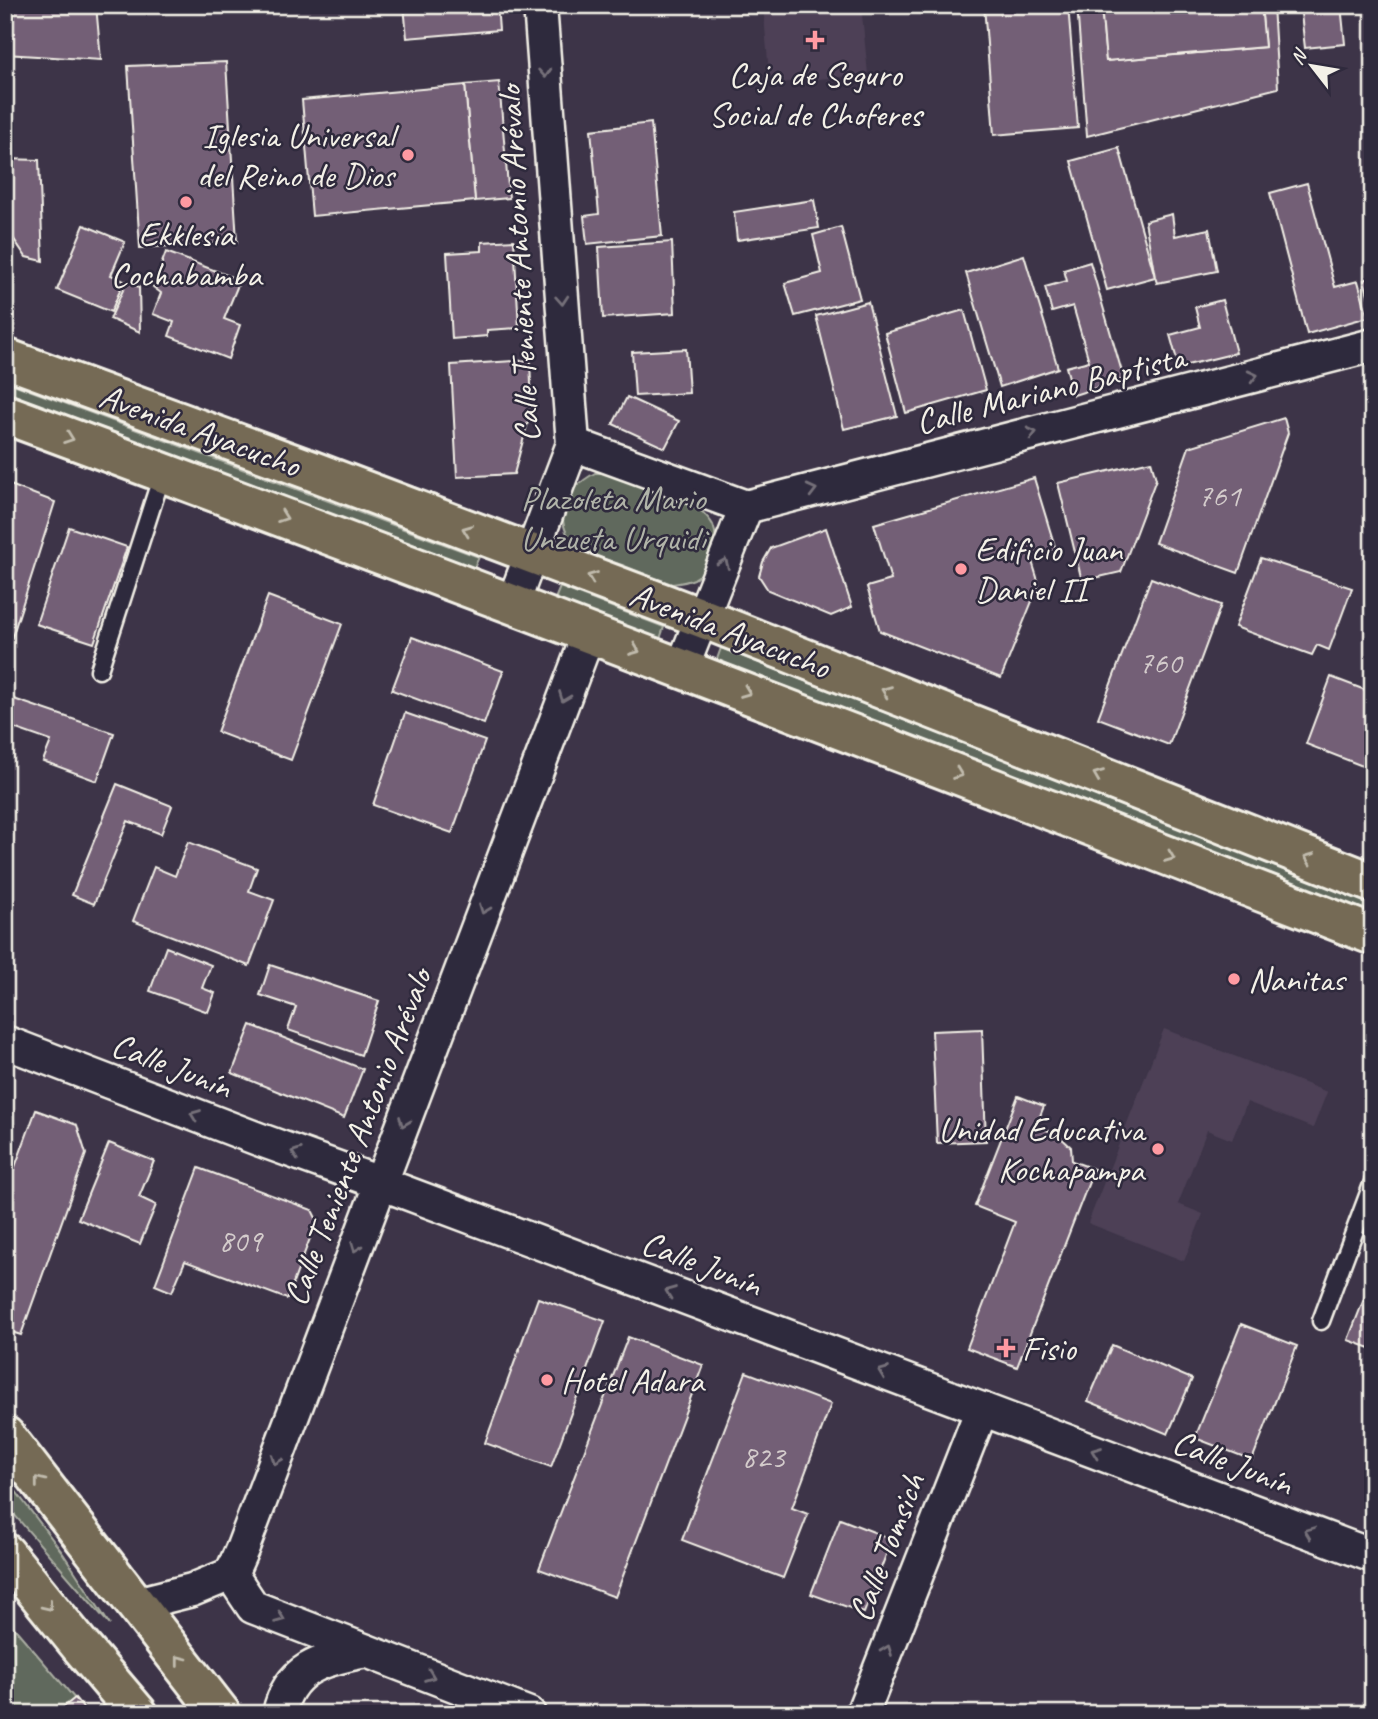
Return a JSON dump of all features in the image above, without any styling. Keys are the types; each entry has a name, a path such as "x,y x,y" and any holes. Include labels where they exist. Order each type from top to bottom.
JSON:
{"main road":[{"path":"5,330 16,362"},
{"name":"Avenida Ayacucho","path":"16,362 702,618 1373,883"},
{"name":"Avenida Ayacucho","path":"5,414 513,603 1373,935"},
{"path":"1127,840 1146,794"},
{"path":"5,1436 221,1714"},
{"path":"5,1553 138,1714"}],"street":[{"name":"Calle Teniente Antonio Arévalo","path":"513,603 573,444 540,5"},
{"name":"Calle Mariano Baptista","path":"746,507 1373,345"},
{"path":"573,444 746,507 682,668"},
{"name":"Calle Teniente Antonio Arévalo","path":"231,1574 589,633"},
{"name":"Calle Junín","path":"5,1042 1373,1556"},
{"name":"Calle Tomsich","path":"862,1714 982,1409"},
{"path":"136,1604 192,1590 231,1574 253,1607 529,1714"},
{"path":"279,1714 281,1703 298,1675 325,1660 366,1651"}],"lane":[{"path":"99,670 163,472"},
{"path":"1321,1321 1373,1182"}],"shaded area":[{"name":"Caja de Seguro Social de Choferes","path":"763,5 861,5 868,74 770,84"},
{"name":"Unidad Educativa Kochapampa","path":"1164,1029 1327,1092 1313,1128 1247,1102 1232,1140 1207,1130 1178,1204 1203,1214 1184,1261 1088,1223"}],"green space":[{"path":"5,381 479,557 474,568 5,398"},
{"name":"Plazoleta Mario Unzueta Urquidi","path":"595,473 613,473 694,504 709,519 715,532 715,548 700,575 672,584 600,558 572,540 563,521 566,502 576,487"},
{"path":"560,587 664,627 660,639 555,599"},
{"path":"721,648 1373,904 1373,920 716,662"},
{"path":"5,1477 62,1552 110,1625 5,1504"},
{"path":"5,1617 88,1714 5,1714"}],"building":[{"path":"5,5 96,5 101,60 5,54"},
{"path":"404,5 497,5 499,30 407,38"},
{"path":"984,5 1068,5 1078,128 994,135"},
{"path":"1077,5 1101,5 1106,61 1265,47 1261,5 1273,5 1278,88 1087,136"},
{"path":"1101,5 1261,5 1265,47 1106,61"},
{"path":"1300,5 1341,5 1345,44 1305,48"},
{"name":"Ekklesía Cochabamba","path":"226,62 237,242 140,248 128,66"},
{"name":"Iglesia Universal del Reino de Dios","path":"499,82 509,198 475,201 465,85"},
{"name":"Iglesia Universal del Reino de Dios","path":"465,85 475,201 312,216 302,100"},
{"path":"651,123 662,236 587,244 584,216 599,214 591,130"},
{"path":"1119,148 1155,277 1107,290 1071,161"},
{"path":"5,159 39,160 43,261 26,257 5,226"},
{"path":"1307,183 1335,287 1358,281 1368,317 1307,334 1270,193"},
{"path":"814,200 819,228 737,240 734,212"},
{"path":"1172,214 1175,236 1209,229 1217,271 1157,283 1145,221"},
{"path":"84,225 125,242 111,275 124,281 111,312 57,290"},
{"path":"841,227 860,299 795,316 785,283 822,273 813,235"},
{"path":"514,240 519,328 487,330 487,336 452,339 447,253 482,251 482,242"},
{"path":"672,242 675,313 603,318 599,247"},
{"name":"Ekklesía Cochabamba","path":"166,252 240,280 224,319 240,325 228,359 169,336 174,322 153,314 161,293 153,287"},
{"path":"1024,255 1058,368 1000,387 966,273"},
{"path":"1090,262 1124,379 1074,395 1066,367 1089,361 1073,306 1052,312 1045,287 1067,281 1064,270"},
{"path":"1373,277 1373,313 1364,280"},
{"path":"127,281 139,287 140,332 110,319"},
{"path":"1222,300 1236,353 1179,367 1170,335 1200,327 1195,307"},
{"path":"868,302 897,416 844,429 816,316"},
{"path":"964,310 986,390 906,413 885,333"},
{"path":"686,349 689,393 635,396 632,352"},
{"path":"530,360 532,407 514,474 457,477 451,365"},
{"path":"627,397 679,421 665,448 613,424"},
{"path":"1284,418 1288,433 1238,573 1155,543 1189,447"},
{"path":"1151,461 1156,479 1121,572 1082,581 1058,483"},
{"name":"Edificio Juan Daniel II","path":"1034,478 1056,550 1031,558 1039,584 1001,678 880,631 867,587 891,580 874,524"},
{"path":"5,483 55,502 8,650 5,649"},
{"path":"69,527 127,547 94,643 36,624"},
{"path":"826,528 852,607 831,616 768,590 759,576 771,548"},
{"path":"1261,558 1352,588 1329,650 1317,645 1312,655 1235,627"},
{"path":"1151,578 1221,605 1169,745 1098,718"},
{"path":"268,596 342,624 291,760 217,732"},
{"path":"412,637 503,671 484,724 392,690"},
{"path":"1331,677 1373,693 1373,770 1306,744"},
{"path":"5,696 114,733 97,781 43,761 51,741 5,725"},
{"path":"405,713 485,741 452,833 373,805"},
{"path":"117,784 172,806 161,834 128,821 94,904 72,895"},
{"path":"188,842 257,868 249,891 274,900 249,966 133,921 154,867 175,876"},
{"path":"166,947 211,965 202,988 215,993 208,1012 150,991"},
{"path":"270,965 379,1001 361,1055 288,1030 296,1007 260,995"},
{"path":"251,1025 363,1069 344,1118 232,1073"},
{"path":"982,1029 986,1141 937,1143 932,1031"},
{"path":"1018,1096 1044,1106 1036,1126 1057,1134 1071,1147 1072,1161 1094,1169 1017,1367 967,1348 1015,1222 975,1206"},
{"path":"36,1110 77,1125 86,1154 21,1335 5,1330 13,1310 5,1307 5,1194"},
{"path":"109,1143 154,1161 139,1197 156,1205 140,1244 78,1219"},
{"path":"199,1168 312,1210 317,1220 287,1299 185,1261 172,1292 155,1285"},
{"path":"1373,1276 1373,1349 1348,1340"},
{"path":"538,1298 605,1321 551,1467 485,1443"},
{"path":"1241,1324 1297,1346 1252,1460 1195,1438"},
{"path":"628,1337 703,1365 615,1597 539,1569"},
{"path":"1112,1345 1192,1379 1168,1434 1088,1401"},
{"path":"746,1372 831,1404 792,1508 808,1514 783,1578 682,1540"},
{"path":"840,1519 892,1539 864,1613 811,1594"},
{"path":"75,1698 88,1714 55,1714"}],"place":[{"name":"Caja de Seguro Social de Choferes","path":"815,40"},
{"name":"Iglesia Universal del Reino de Dios","path":"408,155"},
{"name":"Ekklesía Cochabamba","path":"186,202"},
{"name":"Edificio Juan Daniel II","path":"961,569"},
{"name":"Nanitas","path":"1234,979"},
{"name":"Unidad Educativa Kochapampa","path":"1158,1149"},
{"name":"Fisio","path":"1006,1348"},
{"name":"Hotel Adara","path":"547,1380"}]}
